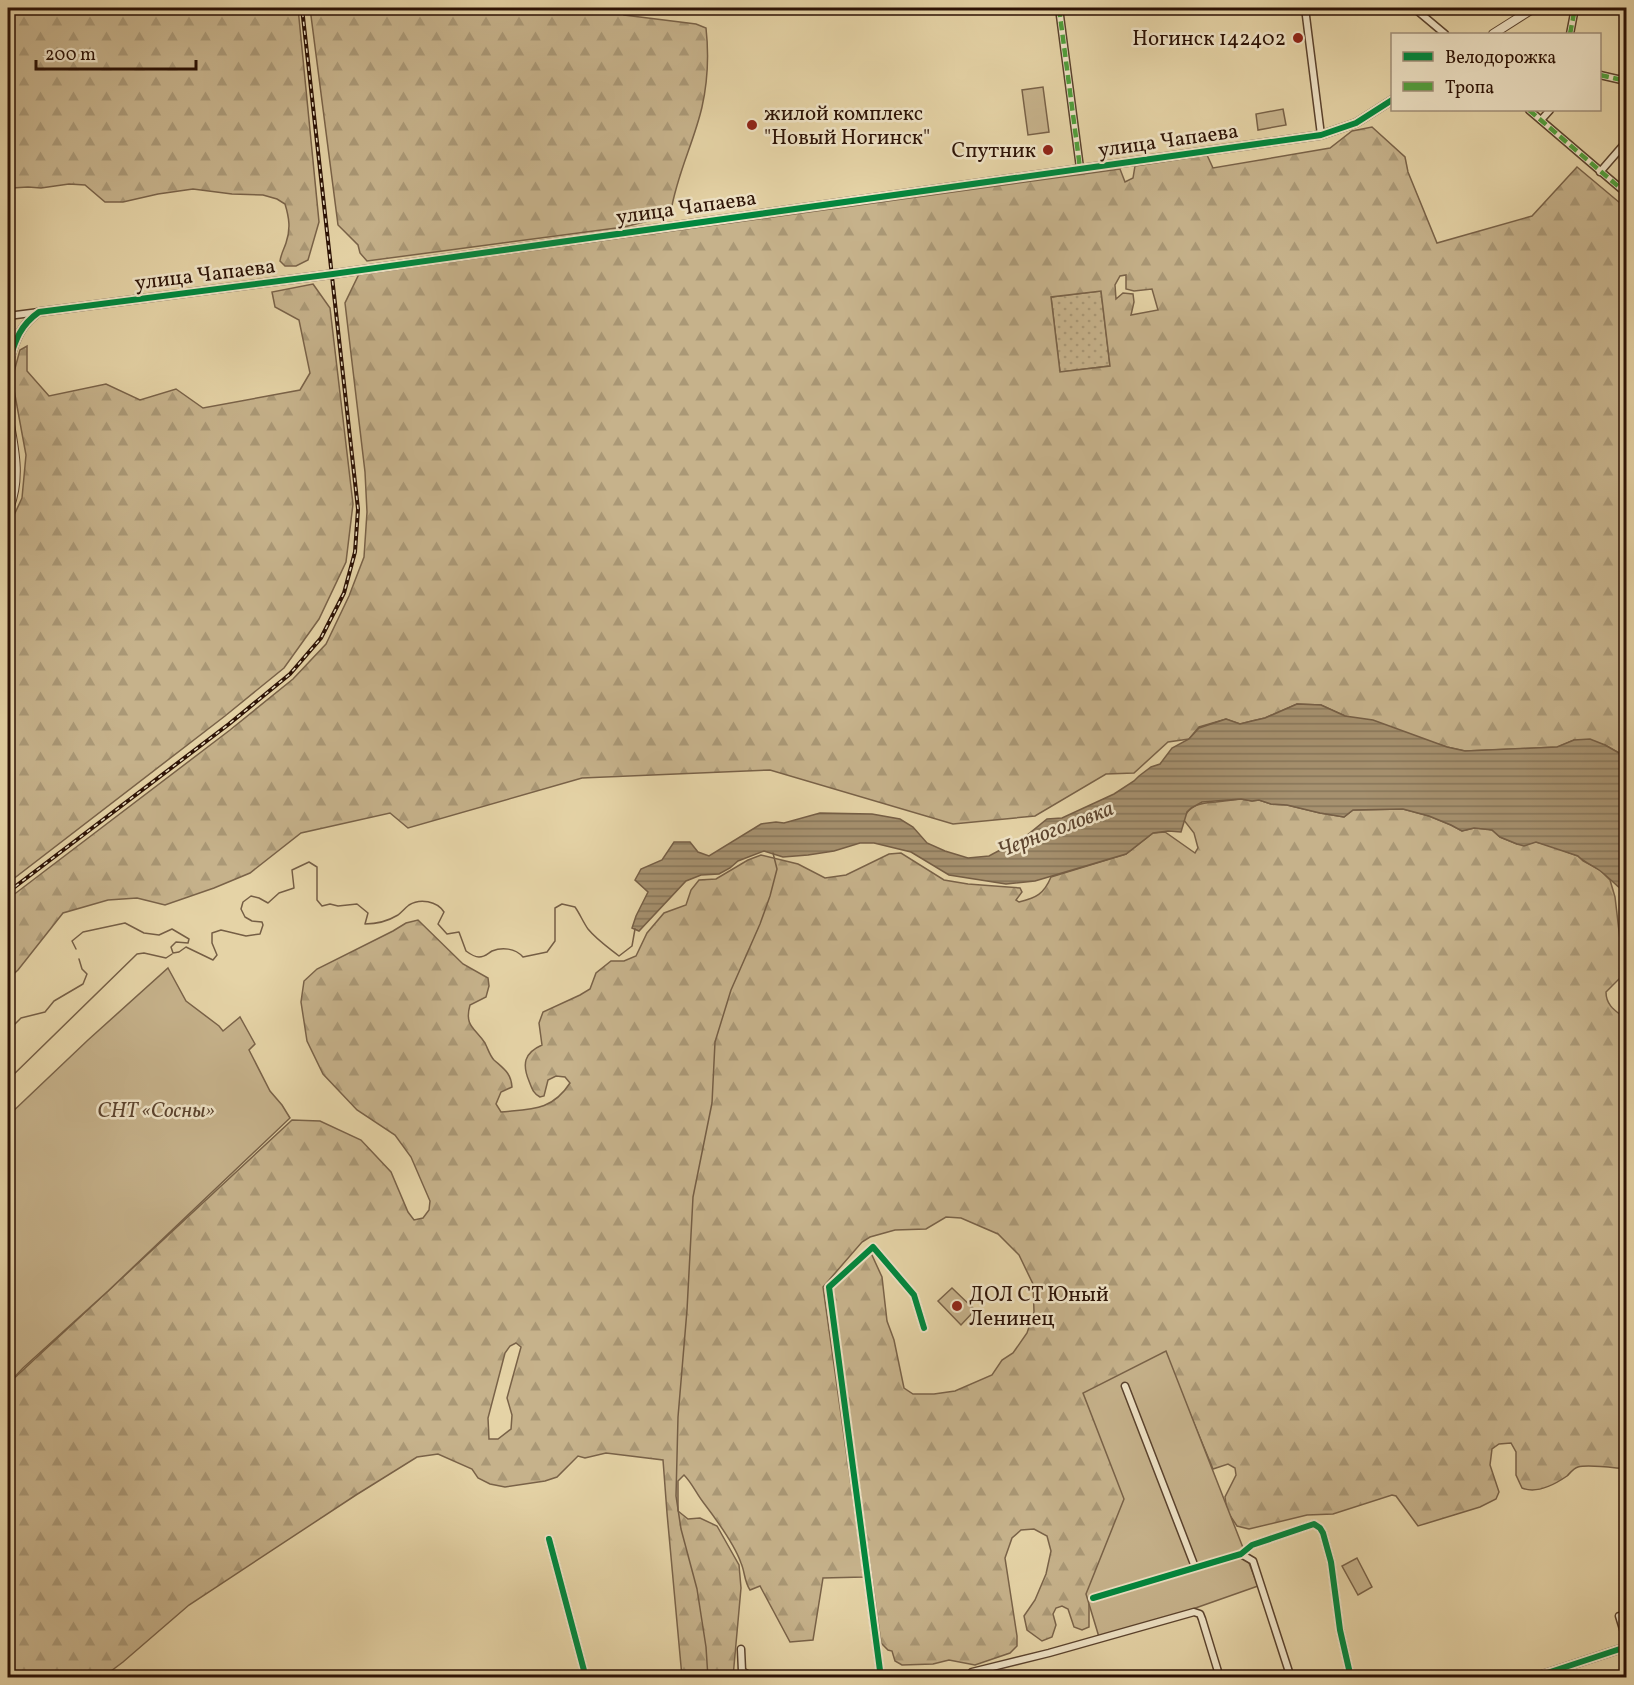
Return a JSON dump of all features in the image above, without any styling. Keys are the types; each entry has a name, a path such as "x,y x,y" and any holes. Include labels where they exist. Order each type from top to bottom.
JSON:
{"street":[{"path":"1059,8 1080,168"},
{"path":"1305,8 1321,135"},
{"path":"1414,8 1444,33"},
{"path":"1495,33 1534,8"},
{"path":"1570,33 1575,8"},
{"path":"1601,75 1626,81"},
{"name":"улица Чапаева","path":"39,312 333,274 1321,135 1356,123 1391,101"},
{"path":"1530,111 1626,193"},
{"path":"1541,120 1549,111"},
{"path":"1600,172 1626,142"},
{"path":"8,316 39,312"},
{"path":"8,364 23,325 39,312"},
{"path":"8,414 16,459 14,497 8,511"},
{"path":"872,1677 881,1677 829,1287 873,1246 914,1295 924,1328"},
{"path":"1125,1386 1195,1567"},
{"path":"1093,1598 1241,1554 1252,1545 1314,1524 1320,1528 1331,1562 1340,1630 1351,1677"},
{"path":"549,1539 586,1677"},
{"path":"1241,1554 1254,1561 1291,1677"},
{"path":"973,1675 1194,1612 1200,1614 1220,1677"},
{"path":"1619,1616 1626,1639"},
{"path":"1532,1677 1544,1676 1626,1647"},
{"path":"741,1649 742,1671 746,1675 782,1677"}],"green space":[{"path":"8,8 298,8 319,222 308,260 296,266 285,266 280,261 289,233 285,204 263,195 193,189 123,202 105,202 85,185 12,188 8,191"},
{"path":"310,8 614,8 624,15 696,24 706,28 707,67 704,97 671,211 668,216 624,227 367,261 360,253 358,245 338,225"},
{"path":"1043,87 1049,132 1028,135 1022,90"},
{"path":"1283,109 1286,125 1258,130 1256,114"},
{"path":"1372,127 1405,157 1408,172 1437,243 1532,216 1577,167 1626,208 1626,757 1605,745 1574,740 1558,747 1465,751 1345,716 1321,705 1297,704 1265,718 1240,724 1226,719 1199,727 1189,739 1168,742 1134,773 1106,774 1035,816 953,824 770,770 582,778 408,828 390,813 301,833 250,873 165,905 137,898 108,900 63,913 18,970 8,979 8,899 230,730 293,679 326,644 349,596 364,557 367,512 365,472 345,303 359,274 1120,169 1125,182 1133,178 1135,166 1207,155 1213,168 1330,148 1352,131","holes":["1126,275 1126,289 1134,291 1152,289 1158,310 1131,315 1133,294 1123,293 1116,299 1115,285 1120,276","1101,291 1110,366 1060,372 1051,297"]},
{"path":"313,284 330,308 353,504 346,562 319,619 284,668 8,883 8,528 22,498 26,455 12,379 20,350 27,346 27,371 49,396 106,384 140,400 176,389 203,408 300,390 310,373 299,320 275,307 272,292"},
{"path":"1101,291 1110,366 1060,372 1051,297"},
{"path":"1241,799 1259,800 1344,817 1353,810 1403,809 1429,816 1462,831 1474,828 1487,829 1517,844 1536,842 1551,846 1578,856 1600,870 1610,880 1615,897 1623,965 1621,977 1606,992 1606,997 1612,1008 1626,1019 1626,1469 1578,1467 1551,1485 1528,1490 1522,1488 1516,1475 1516,1452 1511,1443 1499,1444 1492,1449 1490,1465 1499,1492 1496,1499 1480,1507 1418,1526 1396,1496 1392,1495 1333,1514 1307,1515 1249,1529 1237,1526 1227,1511 1225,1497 1236,1475 1235,1468 1228,1464 1213,1469 1173,1373 1140,1522 1089,1596 1089,1627 1082,1630 1074,1627 1068,1609 1062,1606 1056,1608 1053,1614 1056,1625 1052,1637 1042,1641 1027,1630 1024,1616 1035,1600 1046,1574 1051,1551 1047,1536 1034,1529 1021,1530 1012,1538 1005,1558 1017,1646 1010,1653 975,1665 949,1660 933,1664 902,1665 895,1661 892,1651 881,1643 832,1289 871,1253 882,1277 887,1321 894,1340 904,1388 913,1394 955,1391 992,1375 1002,1360 1013,1353 1027,1333 1034,1312 1033,1284 1019,1255 998,1234 961,1218 946,1217 926,1229 895,1230 870,1237 862,1242 823,1287 864,1577 823,1578 813,1640 790,1642 760,1586 750,1590 734,1547 684,1475 678,1481 678,1511 688,1519 700,1518 717,1526 739,1565 741,1588 733,1677 682,1677 663,1460 606,1453 585,1458 578,1456 557,1477 505,1487 490,1484 478,1478 472,1469 438,1454 417,1457 189,1605 103,1677 8,1677 8,1384 292,1120 320,1121 361,1140 391,1172 408,1212 414,1220 423,1218 429,1210 430,1201 411,1157 395,1135 357,1110 323,1074 307,1041 301,1002 304,981 317,969 406,923 418,920 463,964 488,978 489,986 486,997 470,1005 469,1022 493,1058 510,1078 512,1087 501,1092 496,1104 501,1112 531,1109 556,1099 570,1083 565,1077 556,1076 548,1080 544,1096 540,1097 530,1084 525,1064 528,1055 542,1045 539,1023 543,1012 590,989 596,973 611,961 624,961 636,956 647,933 664,913 686,905 691,890 699,880 716,879 761,855 798,864 825,878 846,875 889,854 901,853 944,880 1020,888 1022,892 1016,900 1019,902 1039,894 1051,877 1126,854 1153,833 1165,832 1195,853 1198,848 1194,833 1183,819 1189,810 1201,804","holes":["516,1343 521,1347 507,1398 512,1415 511,1429 498,1439 489,1439 488,1418 505,1353 510,1346"]},
{"name":"СНТ «Сосны»","path":"168,968 186,1001 223,1031 240,1017 255,1044 249,1050 270,1091 290,1118 8,1384 8,1116"},
{"name":"ДОЛ СТ Юный Ленинец","path":"952,1288 975,1310 961,1325 938,1301"},
{"path":"1166,1351 1258,1586 1187,1611 1099,1637 1086,1594 1124,1499 1083,1393"},
{"path":"1357,1558 1372,1587 1358,1595 1342,1566"}],"water":[{"path":"1297,704 1321,705 1345,716 1373,720 1447,747 1465,751 1557,747 1574,740 1590,739 1626,757 1626,893 1578,856 1536,842 1524,846 1517,844 1500,837 1492,830 1474,828 1462,831 1429,816 1403,809 1353,810 1344,817 1259,800 1241,799 1202,802 1187,812 1181,832 1153,833 1126,854 1035,881 1006,884 949,875 911,852 874,843 860,843 834,851 783,857 764,851 738,861 719,874 701,875 686,881 639,931 632,928 648,892 635,880 641,869 662,860 674,842 690,842 698,852 709,856 761,824 784,823 820,813 872,814 900,819 913,827 927,843 945,851 968,858 989,856 1026,836 1047,819 1062,818 1114,794 1151,767 1160,764 1172,748 1189,739 1199,728 1226,719 1240,724 1265,718"}],"waterway":[{"path":"708,1678 706,1647 697,1589 681,1529 676,1496 678,1417 693,1197 712,1103 715,1042 731,990 770,896 777,869 773,853"},
{"name":"Черноголовка","path":"76,949 72,941 83,932 125,923 144,933 159,935 172,929 189,939 188,943 176,942 171,947 173,953 186,947 213,960 217,955 212,943 212,933 221,930 246,936 260,934 262,922 252,921 245,917 241,909 243,902 251,896 268,903 279,893 294,888 292,870 309,862 317,867 317,900 322,906 357,904 368,913 365,924 390,919 413,903 423,901 433,903 444,912 438,924 447,934 459,932 466,951 477,957 500,949 512,950 523,957 547,952 555,941 555,908 562,904 575,907 592,933 619,956 632,946 635,929"},
{"path":"8,1080 137,954 144,953 166,958 172,954"},
{"name":"Черноголовка","path":"8,1031 21,1018 45,1012 54,1001 83,984 87,974 82,969 79,959"}],"railway":[{"path":"8,892 229,724 290,674 321,638 344,593 355,552 358,509 302,8"}],"marked path":[{"path":"1059,8 1080,168"},
{"path":"1570,33 1575,8"},
{"path":"1601,75 1626,81"},
{"path":"1530,111 1626,193"}],"cycle path":[{"path":"8,364 22,329 39,312 333,274 1321,135 1356,123 1391,101"},
{"path":"881,1678 829,1287 873,1247 914,1295 924,1328"},
{"path":"1093,1598 1241,1554 1252,1545 1314,1524 1323,1533 1331,1562 1340,1630 1351,1678"},
{"path":"549,1539 586,1678"},
{"path":"1532,1678 1626,1647"}],"place":[{"name":"Ногинск 142402","path":"1298,38"},
{"name":"жилой комплекс \"Новый Ногинск\"","path":"752,125"},
{"name":"Спутник","path":"1048,150"},
{"name":"ДОЛ СТ Юный Ленинец","path":"957,1306"}]}
